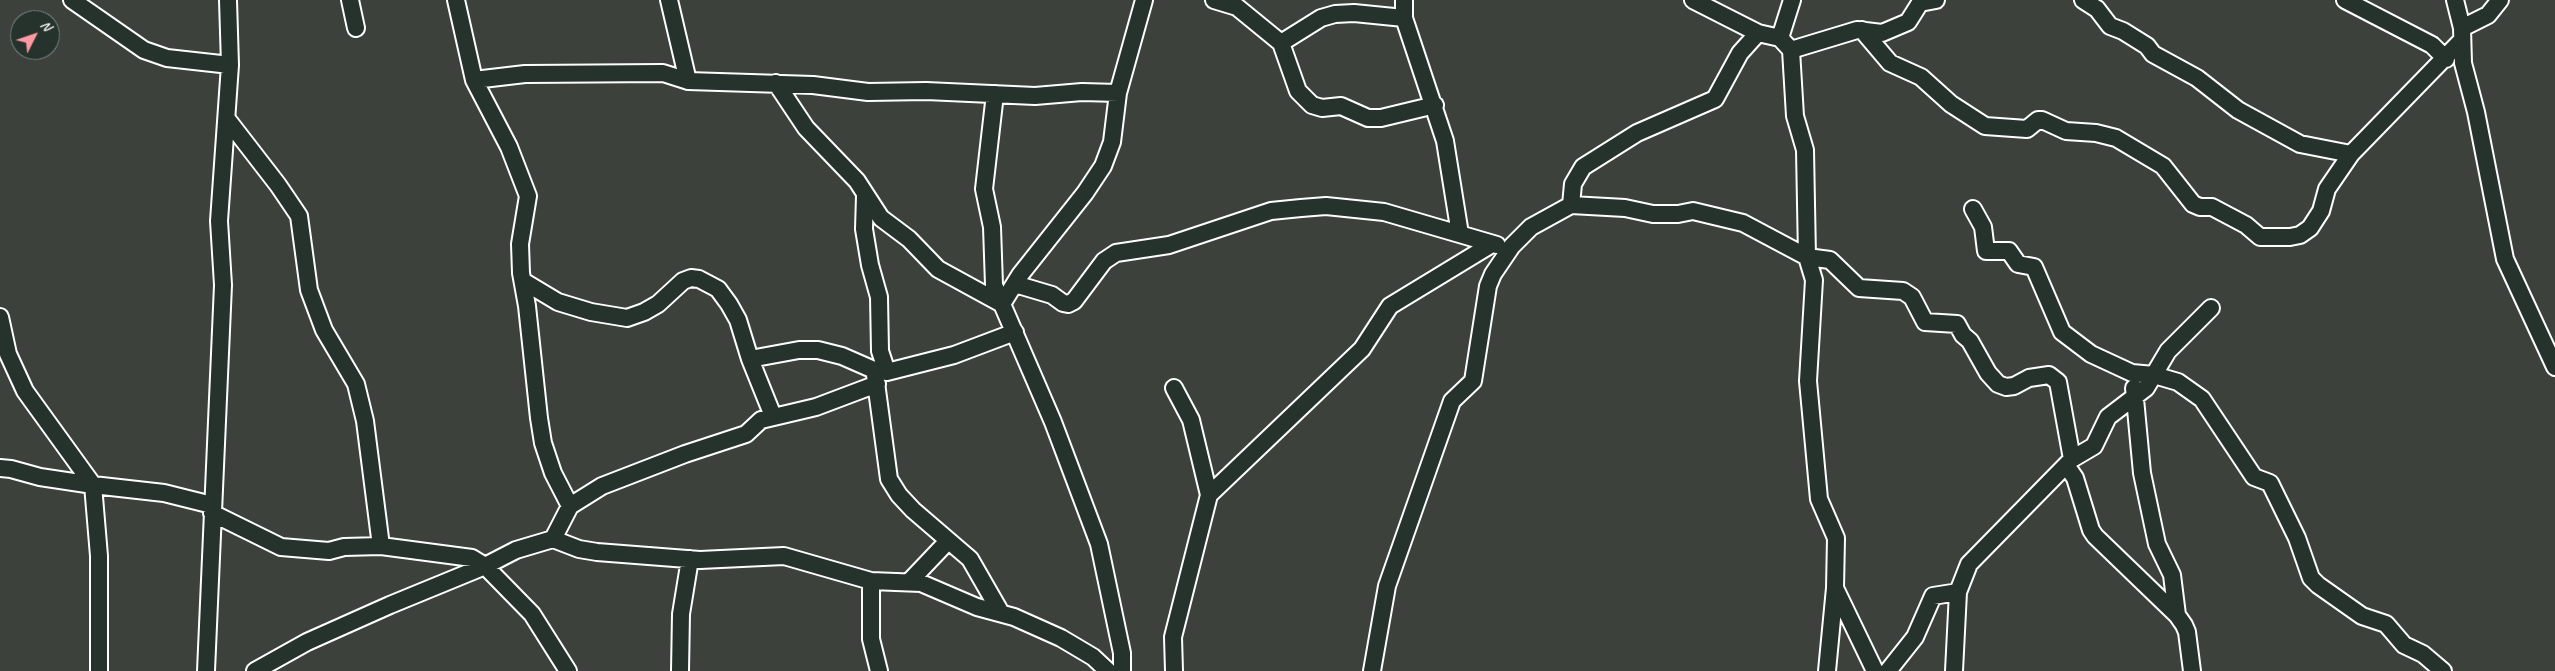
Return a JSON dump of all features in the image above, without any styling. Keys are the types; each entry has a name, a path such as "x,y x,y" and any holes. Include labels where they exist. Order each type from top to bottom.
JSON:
{"street":[{"path":"72,0 144,50 167,58 230,65"},
{"path":"206,671 212,570 212,509 223,285 219,221 230,65 228,0"},
{"path":"350,0 356,28"},
{"path":"456,0 474,80 509,148 528,196 520,244 543,443 553,473 570,506"},
{"path":"669,0 688,81"},
{"path":"1002,304 1020,275 1085,193 1103,166 1112,142 1118,93 1144,0"},
{"path":"1214,0 1242,10 1281,42 1298,91 1312,104 1322,108 1342,106 1368,118 1381,118 1435,105"},
{"path":"1404,0 1404,18 1435,105 1445,141 1460,234"},
{"path":"1693,0 1758,33 1786,44 1862,30 1882,33 1908,22 1920,3 1936,0"},
{"path":"1792,0 1786,44 1794,116 1804,150 1807,257 1814,280 1808,381 1819,499 1836,538 1836,588 1827,671"},
{"path":"2083,0 2097,8 2110,26 2123,31 2147,46 2153,54 2196,78 2238,110 2300,144 2351,154"},
{"path":"2345,0 2432,45 2446,59"},
{"path":"2455,0 2461,34 2462,64 2476,112 2505,259 2555,367"},
{"path":"1862,30 1890,63 1921,77 1950,104 1985,126 2027,129 2038,120 2042,120 2066,130 2096,133 2116,138 2163,166 2193,204 2200,207 2212,207 2246,225 2260,237 2290,237 2300,235 2310,228 2321,211 2327,189 2351,154 2379,123 2446,59 2461,34 2488,15 2500,0"},
{"path":"1281,42 1321,18 1335,14 1354,13 1404,18"},
{"path":"1571,204 1574,184 1583,167 1637,132 1714,98 1740,53 1758,33"},
{"path":"474,80 525,74 663,73 688,81 813,85 868,92 926,91 1035,96 1082,92 1118,93"},
{"path":"776,83 806,128 857,181 881,218 909,239 938,269 1002,304"},
{"path":"994,94 984,189 992,228 994,285 1056,431 1099,544 1122,653 1122,671"},
{"path":"227,119 278,185 298,216 311,297 324,330 356,384 365,422 381,546"},
{"path":"865,196 864,229 870,265 879,297 879,375 889,479 909,505 970,559 1001,614"},
{"path":"1372,671 1388,586 1452,401 1473,381 1488,286 1493,274 1512,246 1537,222 1571,204 1625,208 1653,214 1678,214 1692,211 1750,226 1807,257 1830,260 1859,288 1898,290 1908,294 1925,322 1954,322 1970,341 1988,373 1998,384 2006,387 2035,376 2050,375 2054,378 2058,382 2060,390 2069,462 2091,530 2177,615 2187,632 2192,671"},
{"path":"1015,284 1052,295 1063,304 1068,304 1074,301 1104,261 1116,253 1169,245 1271,212 1326,206 1384,212 1492,244 1512,246"},
{"path":"1973,209 1983,227 1986,252 2009,251 2018,264 2034,267 2062,332 2092,354 2132,373 2154,375 2178,382 2202,399 2254,477 2270,483 2297,538 2312,578 2318,585 2362,616 2386,624 2404,645 2423,654 2443,671"},
{"path":"1209,495 1362,349 1390,306 1492,244"},
{"path":"523,281 558,302 591,312 627,318 644,312 658,304 691,278 699,279 718,290 738,320 750,359 773,416"},
{"path":"1954,671 1958,592 1969,564 2069,462 2082,451 2094,446 2104,421 2150,383 2168,351 2211,308"},
{"path":"0,317 8,354 25,391 93,485 99,556 99,671"},
{"path":"553,539 570,506 602,486 685,454 746,434 761,420 816,407 879,375 954,355 1015,332"},
{"path":"750,359 799,350 818,350 842,356 879,375"},
{"path":"2132,373 2142,473 2157,544 2172,575 2177,615"},
{"path":"1174,388 1191,420 1209,495 1173,637 1174,671"},
{"path":"0,468 12,468 40,478 164,493 212,509 281,547 329,551 344,547 381,546 472,558 484,566 532,614 568,671"},
{"path":"255,671 307,642 484,566 516,550 553,539 579,549 597,552 690,559 784,556 804,560 819,568 871,581 910,581 928,585 977,607 1001,614 1061,638 1093,657 1108,671"},
{"path":"910,581 948,541"},
{"path":"680,671 681,614 690,559"},
{"path":"871,581 871,639 879,671"},
{"path":"1836,588 1875,671"},
{"path":"1888,671 1915,637 1934,596 1958,592"}]}
